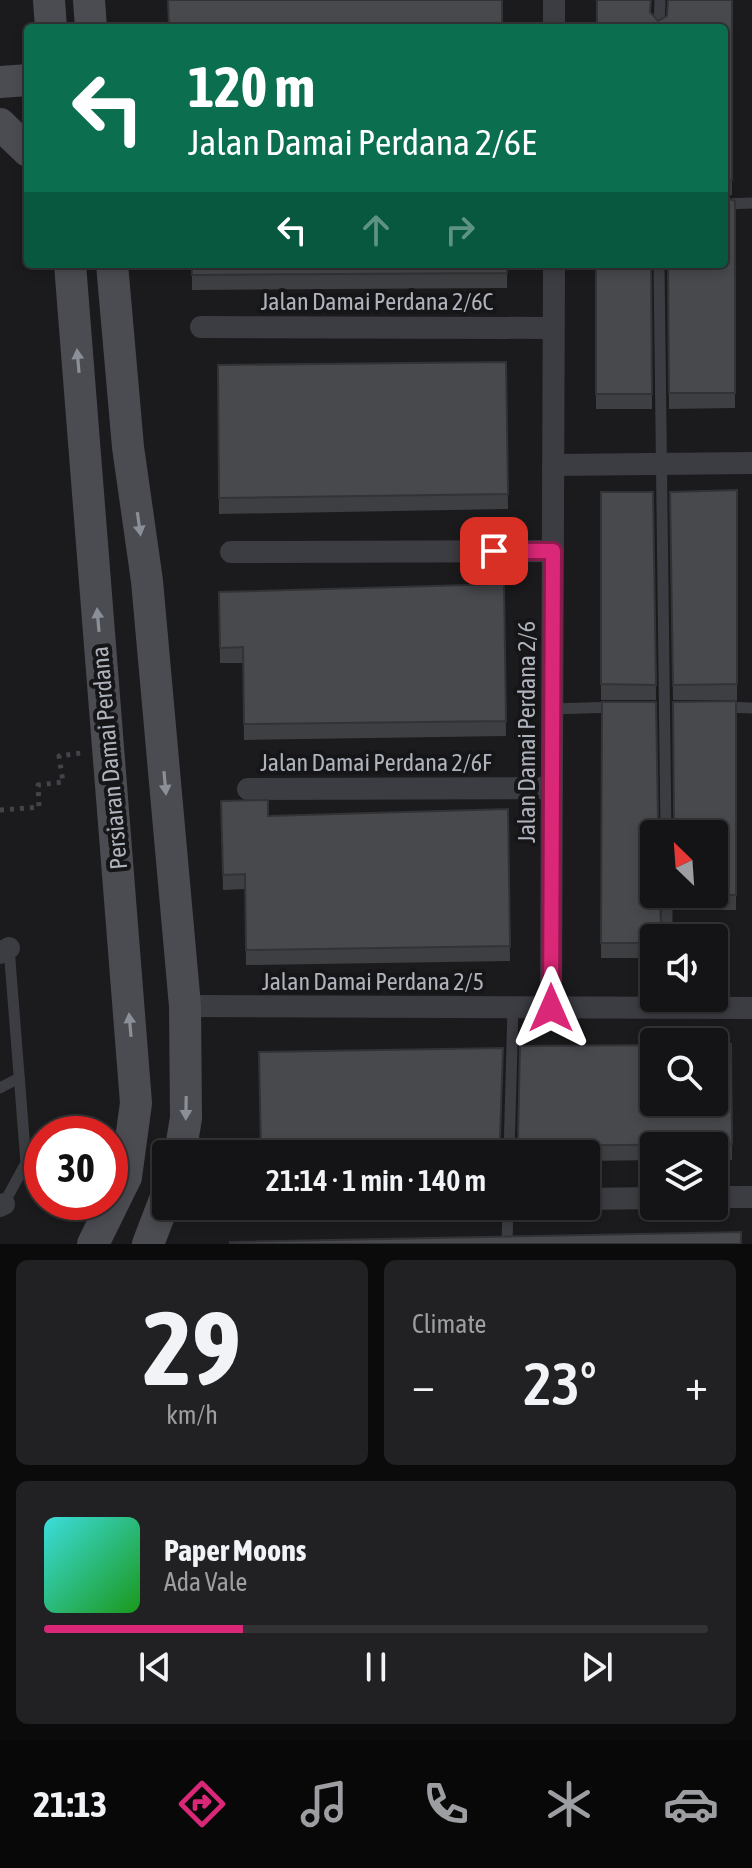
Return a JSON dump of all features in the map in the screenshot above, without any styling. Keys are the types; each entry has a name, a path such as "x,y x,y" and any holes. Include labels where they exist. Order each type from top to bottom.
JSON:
{"main road":[{"path":"49,0 51,24"},
{"path":"89,0 91,24"},
{"path":"111,0 113,24"},
{"path":"0,82 24,80"},
{"path":"0,122 24,147"},
{"name":"Persiaran Damai Perdana","path":"70,268 136,1103 126,1177 93,1244"},
{"path":"112,268 128,447 147,581 185,1006 186,1118 182,1140"},
{"path":"148,1244 157,1220"}],"street":[{"path":"554,0 554,24"},
{"path":"0,88 24,94"},
{"path":"0,122 24,126"},
{"name":"Jalan Damai Perdana 2/6","path":"551,1008 554,268"},
{"name":"Jalan Damai Perdana 2/6C","path":"201,327 553,328"},
{"path":"553,465 752,463"},
{"path":"231,552 553,551"},
{"name":"Jalan Damai Perdana 2/6F","path":"248,789 552,788"},
{"name":"Jalan Damai Perdana 2/5","path":"185,1006 551,1008 640,1004"},
{"name":"Jalan Damai Perdana 2/5","path":"728,1007 752,1008"},
{"path":"728,1197 752,1197"},
{"path":"600,1199 640,1198"}],"lane":[{"path":"659,24 660,0"},
{"path":"728,204 752,203"},
{"path":"659,268 666,820"},
{"path":"651,706 680,706"},
{"path":"552,709 623,707"},
{"path":"709,707 752,708"},
{"path":"1,1207 26,1163 5,950"},
{"path":"509,1140 513,1008"},
{"path":"0,1088 19,1078"},
{"path":"507,1244 508,1220"}],"path":[{"path":"0,810 39,807 38,785 63,782 59,756"}],"building":[{"path":"168,0 502,0 502,24 169,24"},
{"path":"597,0 651,0 650,12 658,21 667,16 668,0 732,0 732,180 728,180 728,24 597,24"},
{"path":"728,198 735,201 735,393 669,393 668,268 728,268"},
{"path":"192,268 507,268 507,273 192,275"},
{"path":"596,268 651,268 652,394 596,394"},
{"path":"506,362 508,494 219,498 218,365"},
{"path":"737,490 737,684 673,685 670,492"},
{"path":"601,492 653,492 656,685 601,684"},
{"path":"504,584 506,721 244,724 243,647 220,648 219,592"},
{"path":"736,701 736,895 728,895 728,820 673,820 673,702"},
{"path":"602,702 656,702 658,819 640,820 640,908 660,908 661,924 640,924 640,943 601,943"},
{"path":"268,800 268,816 508,809 510,946 246,950 245,874 223,875 221,801"},
{"path":"728,1044 731,1044 732,1144 728,1144 728,1132 640,1132 640,1145 600,1145 600,1140 517,1140 520,1046 640,1045 640,1116 728,1116"},
{"path":"503,1048 502,1140 261,1140 259,1052"},
{"path":"741,1232 741,1244 230,1244 230,1242"}],"route":[{"path":"494,551 553,551 551,1008"}]}
